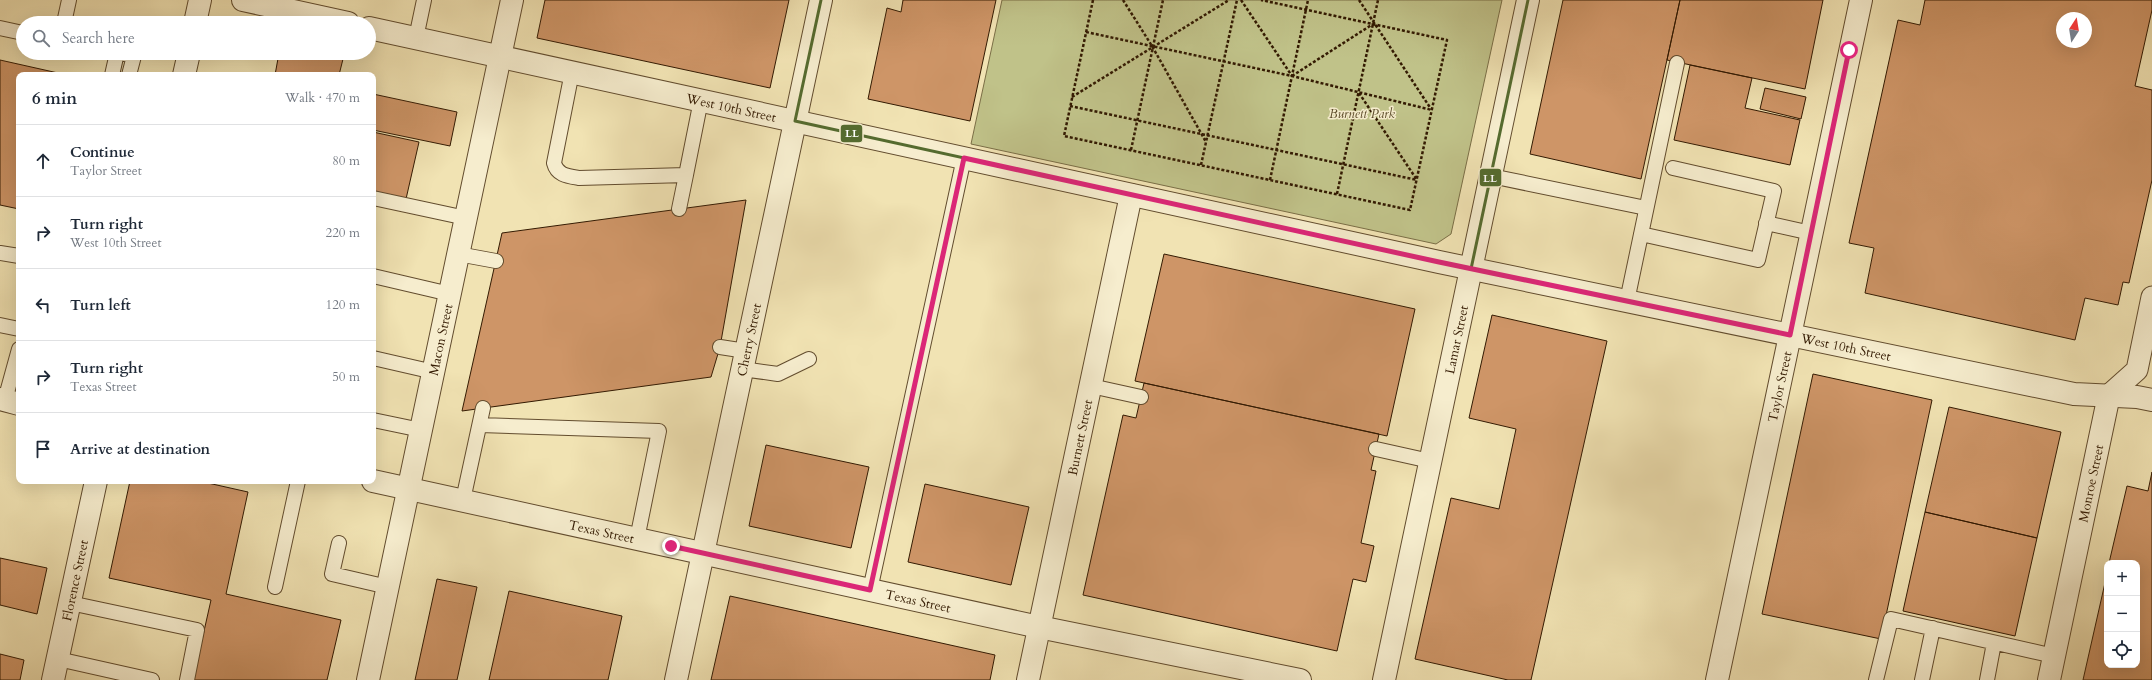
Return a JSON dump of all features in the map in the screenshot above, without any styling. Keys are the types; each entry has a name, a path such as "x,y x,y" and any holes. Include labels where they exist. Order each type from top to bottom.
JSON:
{"street":[{"path":"197,16 200,0"},
{"path":"243,0 316,16"},
{"name":"Macon Street","path":"368,680 512,0"},
{"name":"Cherry Street","path":"676,680 821,0"},
{"name":"Lamar Street","path":"1384,680 1528,0"},
{"name":"Taylor Street","path":"1717,680 1860,0"},
{"name":"West 10th Street","path":"376,29 1471,269 2074,394 2109,395 2152,400"},
{"path":"185,72 187,60"},
{"name":"Burnett Street","path":"1028,680 1131,195"},
{"path":"2109,395 2137,370 2152,298"},
{"name":"Monroe Street","path":"2049,680 2109,395"},
{"name":"Texas Street","path":"376,482 1039,627 1300,680"},
{"name":"Florence Street","path":"55,670 95,484"}],"lane":[{"path":"66,16 69,0"},
{"path":"416,38 424,0"},
{"path":"0,28 16,31"},
{"path":"113,72 116,60"},
{"path":"130,72 133,60"},
{"path":"1627,301 1677,63"},
{"path":"572,72 554,162 556,168 562,175 579,178 686,175"},
{"path":"679,209 701,100"},
{"path":"870,590 964,158"},
{"path":"1641,234 1758,260 1774,191 1674,168"},
{"path":"1491,176 1646,208"},
{"path":"376,199 466,218"},
{"path":"1766,223 1811,233"},
{"path":"0,252 16,255"},
{"path":"458,254 496,261"},
{"path":"376,277 450,294"},
{"path":"0,325 16,328"},
{"path":"720,347 744,360 778,374 809,358"},
{"path":"376,359 434,372"},
{"path":"8,401 16,362"},
{"path":"1091,386 1141,397"},
{"path":"463,500 483,408"},
{"path":"376,421 421,430"},
{"path":"480,425 659,431 637,539"},
{"path":"1376,449 1430,461"},
{"path":"275,587 297,484"},
{"path":"339,543 332,574 388,587"},
{"path":"70,603 197,630 187,680"},
{"path":"1876,680 1891,619 2054,656"},
{"path":"1922,680 1933,628"},
{"path":"1987,680 1994,643"},
{"path":"55,670 152,680"}],"path":[{"path":"1093,0 1064,136 1410,210 1447,40 1261,0"},
{"path":"1123,0 1152,46 1206,142"},
{"path":"1130,150 1163,0"},
{"path":"1072,97 1152,46 1229,0"},
{"path":"1201,165 1237,0"},
{"path":"1241,0 1292,76"},
{"path":"1270,180 1308,0"},
{"path":"1359,0 1373,24 1432,110"},
{"path":"1337,194 1378,0"},
{"path":"1292,76 1373,24"},
{"path":"1086,32 1292,76 1432,110"},
{"path":"1359,92 1417,180"},
{"path":"1070,106 1417,180"}],"green space":[{"name":"Burnett Park","path":"1002,0 1502,0 1451,234 1436,244 971,144"}],"building":[{"path":"545,0 789,0 770,88 537,38"},
{"path":"903,0 996,0 970,121 868,99 887,8 901,12"},
{"path":"1563,0 1680,0 1641,179 1530,154"},
{"path":"1680,0 1823,0 1805,89 1667,60"},
{"path":"1925,0 2152,0 2152,10 2135,86 2152,90 2152,180 2129,283 2123,282 2118,305 2085,298 2075,340 1865,293 1874,248 1849,243 1898,20 1920,25"},
{"path":"0,60 54,72 16,72 16,208 0,205"},
{"path":"278,60 343,60 340,72 276,72"},
{"path":"1690,65 1752,78 1745,108 1800,120 1790,165 1674,140"},
{"path":"1765,88 1806,97 1801,119 1760,109"},
{"path":"376,95 457,112 450,146 376,131"},
{"path":"376,133 419,142 406,199 376,192"},
{"path":"746,200 720,347 711,377 462,411 502,233"},
{"path":"1164,254 1415,309 1387,436 1135,381"},
{"path":"1492,315 1607,341 1531,680 1508,680 1415,659 1451,498 1499,509 1516,429 1469,418"},
{"path":"1813,374 1932,400 1881,639 1762,614"},
{"path":"1144,383 1379,434 1371,470 1376,471 1361,543 1374,546 1366,582 1353,579 1337,651 1083,595 1123,415 1136,418"},
{"path":"1949,407 2061,432 2037,538 1925,512"},
{"path":"766,445 869,467 851,548 749,526"},
{"path":"2152,472 2152,680 2083,680 2104,587 2104,668 2140,668 2140,560 2110,560 2127,486 2148,491"},
{"path":"129,484 212,484 248,492 226,594 341,620 327,680 193,680 211,600 109,578"},
{"path":"925,484 1029,507 1011,585 908,562"},
{"path":"1925,512 2037,538 2015,636 1903,611"},
{"path":"0,558 47,568 37,614 0,605"},
{"path":"437,579 477,587 457,680 415,680"},
{"path":"509,591 622,616 608,680 489,680"},
{"path":"730,596 995,655 990,680 711,680"},
{"path":"0,654 24,660 20,680 0,680"}],"transit line":[{"name":"LL","path":"821,0 795,121 1471,269 1528,0"}],"route":[{"path":"671,546 870,590 964,158 1439,262 1790,335 1849,50"}]}
